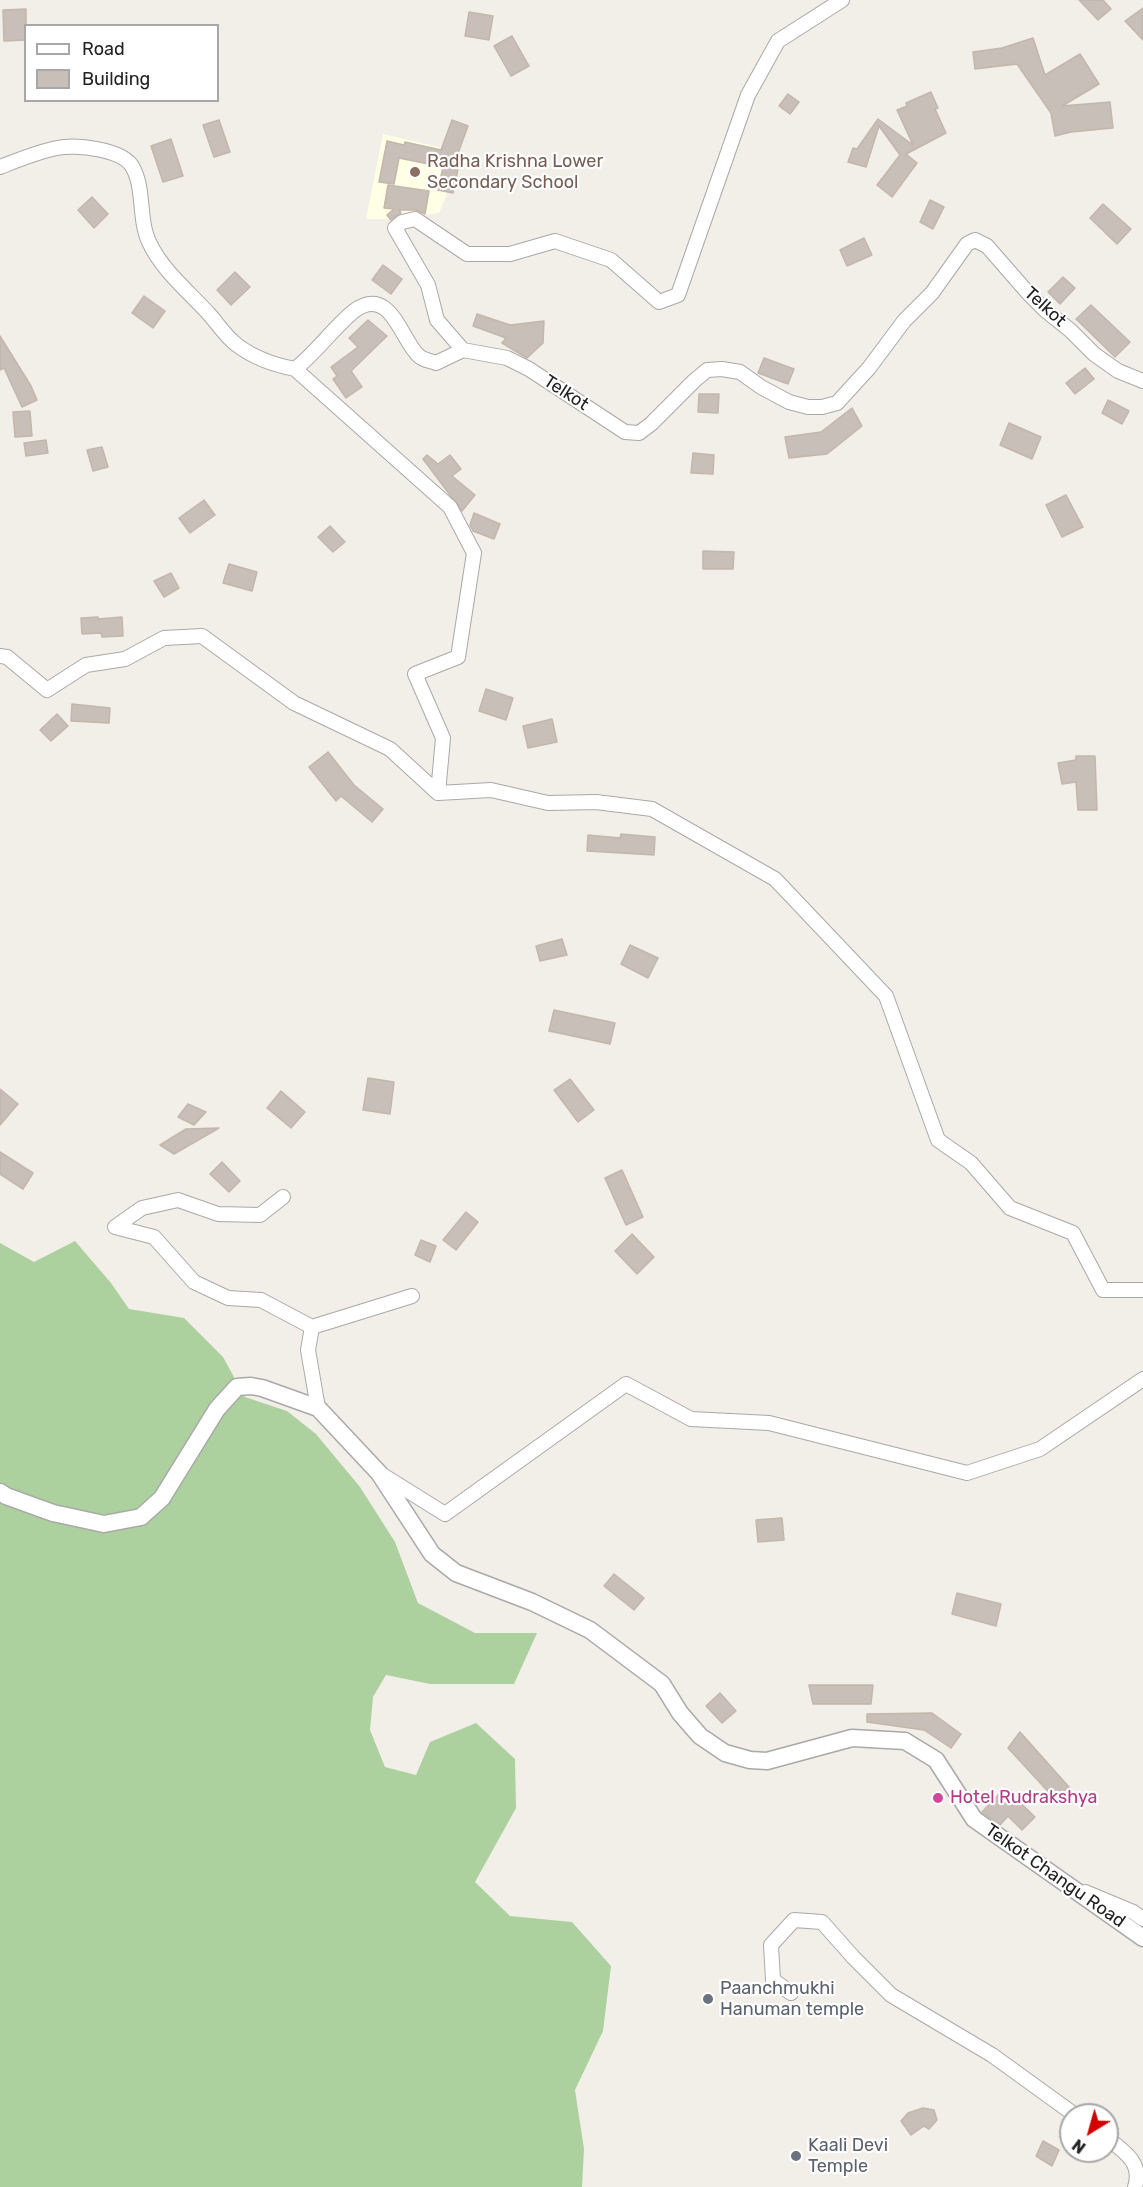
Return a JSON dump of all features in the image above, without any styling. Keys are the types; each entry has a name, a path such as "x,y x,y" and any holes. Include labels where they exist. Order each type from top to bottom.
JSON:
{"street":[{"path":"295,369 311,357 333,330 356,310 366,305 380,305 393,316 419,357 436,363 463,350 437,320 428,285 395,228 402,222 415,219 467,254 510,254 555,241 611,260 659,302 678,295 748,95 778,40 842,0"},
{"path":"0,167 58,148 84,148 114,153 124,159 133,167 144,226 149,242 159,259 235,344 276,365 295,369 450,507 474,553 458,657 415,674 443,738 438,793"},
{"name":"Telkot","path":"463,350 507,358 529,369 626,432 639,433 651,424 707,370 722,369 740,372 761,387 789,402 822,407 837,403 850,390 904,321 932,293 967,244 975,240 987,246 1028,293 1094,354 1118,371 1143,381"},
{"path":"0,656 8,657 46,690 86,665 125,659 164,638 202,636 294,703 390,749 438,793 491,790 548,803 596,802 652,808 775,879 886,996 938,1140 971,1163 1010,1208 1073,1233 1103,1290 1143,1290"},
{"path":"283,1197 260,1215 218,1214 178,1200 142,1208 115,1227 154,1237 194,1282 228,1298 261,1300 312,1327 412,1296"},
{"path":"312,1327 308,1350 318,1408"},
{"path":"379,1473 445,1514 626,1384 691,1419 769,1423 967,1473 1040,1449 1143,1378"},
{"name":"Telkot Changu Road","path":"0,1492 53,1513 104,1524 141,1517 162,1498 217,1409 237,1387 262,1388 318,1408 379,1473 432,1554 456,1573 532,1602 590,1630 662,1684 680,1713 700,1737 725,1753 750,1760 767,1761 852,1738 905,1741 936,1760 974,1819 1143,1938"},
{"path":"1063,1882 1133,1912 1143,1919"},
{"path":"791,1993 773,1980 771,1946 794,1920 822,1922 891,1995 992,2055 1059,2103"},
{"path":"1119,2148 1131,2157 1138,2178 1135,2187"}],"shaded area":[{"name":"Radha Krishna Lower Secondary School","path":"383,134 463,153 439,213 391,219 366,219"}],"green space":[{"path":"75,1241 111,1283 129,1309 184,1318 223,1357 245,1397 287,1411 316,1434 360,1487 395,1542 418,1603 475,1633 537,1633 514,1684 430,1684 386,1675 373,1697 370,1730 385,1767 416,1775 430,1742 476,1723 515,1759 516,1808 475,1882 510,1916 572,1922 611,1966 603,2031 575,2090 584,2149 582,2187 0,2187 0,1243 34,1262"}],"building":[{"path":"1079,0 1103,0 1111,9 1098,20"},
{"path":"1143,8 1143,40 1125,21"},
{"path":"26,9 24,40 4,41 3,10"},
{"path":"469,12 493,16 489,40 465,36"},
{"path":"512,36 529,66 511,76 494,46"},
{"path":"1033,38 1045,75 1080,54 1099,84 1062,106 1110,102 1113,128 1055,136 1051,113 1017,64 975,69 973,52 1002,48"},
{"path":"931,92 938,108 935,109 946,133 906,154 917,163 892,197 877,185 900,155 879,126 866,167 848,162 853,148 857,149 878,119 913,145 897,110 907,106 906,103"},
{"path":"788,94 799,102 790,114 779,106"},
{"path":"219,120 230,152 214,157 203,125"},
{"path":"452,120 468,126 458,153 461,154 453,193 438,190 443,167 399,158 394,184 379,182 387,141 404,145 405,142 441,150"},
{"path":"171,139 183,176 163,182 151,146"},
{"path":"388,185 429,191 425,214 416,210 399,210 401,213 391,220 387,215 394,209 384,208"},
{"path":"92,197 108,214 94,228 78,210"},
{"path":"930,200 944,207 933,229 920,222"},
{"path":"1103,204 1131,229 1117,244 1090,218"},
{"path":"864,238 872,255 847,266 840,250"},
{"path":"383,265 402,279 391,294 372,280"},
{"path":"235,272 250,287 231,305 217,290"},
{"path":"1063,277 1075,288 1060,304 1048,292"},
{"path":"144,296 165,311 153,328 132,313"},
{"path":"1091,305 1130,342 1115,357 1076,319"},
{"path":"477,314 510,325 544,321 543,343 527,358 502,343 506,338 473,326"},
{"path":"368,320 387,336 351,371 362,387 346,398 333,379 337,376 331,367 358,347 349,338"},
{"path":"0,336 31,386 37,400 22,407 4,368 0,370"},
{"path":"764,358 794,369 788,384 758,373"},
{"path":"1085,368 1094,379 1075,394 1066,383"},
{"path":"699,394 719,394 718,413 698,412"},
{"path":"1108,400 1129,411 1122,424 1102,413"},
{"path":"852,408 862,426 827,454 789,458 785,437 821,432"},
{"path":"30,411 32,436 15,437 13,412"},
{"path":"1009,423 1041,437 1032,459 1000,445"},
{"path":"46,440 48,453 26,456 24,443"},
{"path":"102,447 108,467 93,471 87,450"},
{"path":"693,453 714,455 713,474 691,473"},
{"path":"427,455 438,464 450,455 461,469 452,476 475,495 462,511 423,459"},
{"path":"1066,495 1083,527 1062,537 1046,505"},
{"path":"204,500 215,515 190,533 179,518"},
{"path":"474,513 500,524 494,539 473,531 470,525"},
{"path":"330,526 345,542 333,552 318,537"},
{"path":"703,551 734,552 733,569 703,569"},
{"path":"229,564 257,572 252,591 223,583"},
{"path":"171,573 179,588 164,597 154,581"},
{"path":"98,617 98,619 122,617 123,636 102,637 101,633 82,634 81,618"},
{"path":"486,689 513,698 506,720 479,711"},
{"path":"72,704 110,708 109,723 71,721"},
{"path":"57,714 68,726 51,741 40,730"},
{"path":"552,719 557,742 528,748 523,726"},
{"path":"328,752 354,785 383,809 372,822 341,796 336,801 309,767"},
{"path":"1076,756 1095,756 1097,810 1078,810 1076,782 1062,784 1058,763 1076,760"},
{"path":"621,834 655,837 654,855 587,851 588,835 620,838"},
{"path":"562,939 567,955 540,961 536,946"},
{"path":"630,945 658,958 648,978 621,964"},
{"path":"554,1010 615,1023 610,1044 549,1031"},
{"path":"368,1078 394,1082 390,1114 363,1110"},
{"path":"570,1079 594,1110 578,1122 554,1090"},
{"path":"0,1089 18,1104 0,1125"},
{"path":"281,1091 305,1112 291,1128 267,1108"},
{"path":"188,1104 206,1112 194,1125 178,1117"},
{"path":"219,1128 174,1154 160,1145 186,1129"},
{"path":"0,1152 33,1173 23,1189 0,1174"},
{"path":"222,1162 240,1181 229,1192 210,1174"},
{"path":"622,1170 643,1217 626,1225 605,1178"},
{"path":"466,1212 478,1222 456,1250 443,1240"},
{"path":"632,1234 654,1257 637,1274 615,1251"},
{"path":"421,1240 436,1246 430,1262 415,1255"},
{"path":"782,1518 784,1540 758,1542 756,1520"},
{"path":"614,1574 644,1598 634,1610 604,1586"},
{"path":"957,1593 1001,1604 996,1626 952,1614"},
{"path":"809,1685 873,1685 871,1704 813,1704"},
{"path":"720,1693 736,1711 722,1723 706,1706"},
{"path":"932,1713 961,1734 951,1748 924,1730 867,1722 867,1714"},
{"path":"1020,1732 1069,1787 1054,1798 1008,1748"},
{"path":"1005,1788 1035,1817 1022,1830 1008,1816 1000,1825 982,1812"},
{"path":"923,2108 934,2110 937,2120 929,2129 924,2126 911,2135 901,2121 908,2113"},
{"path":"1043,2141 1059,2150 1052,2166 1036,2156"}],"place":[{"name":"Radha Krishna Lower Secondary School","path":"415,172"},
{"name":"Hotel Rudrakshya","path":"938,1798"},
{"name":"Paanchmukhi Hanuman temple","path":"708,1999"},
{"name":"Kaali Devi Temple","path":"796,2156"}]}
